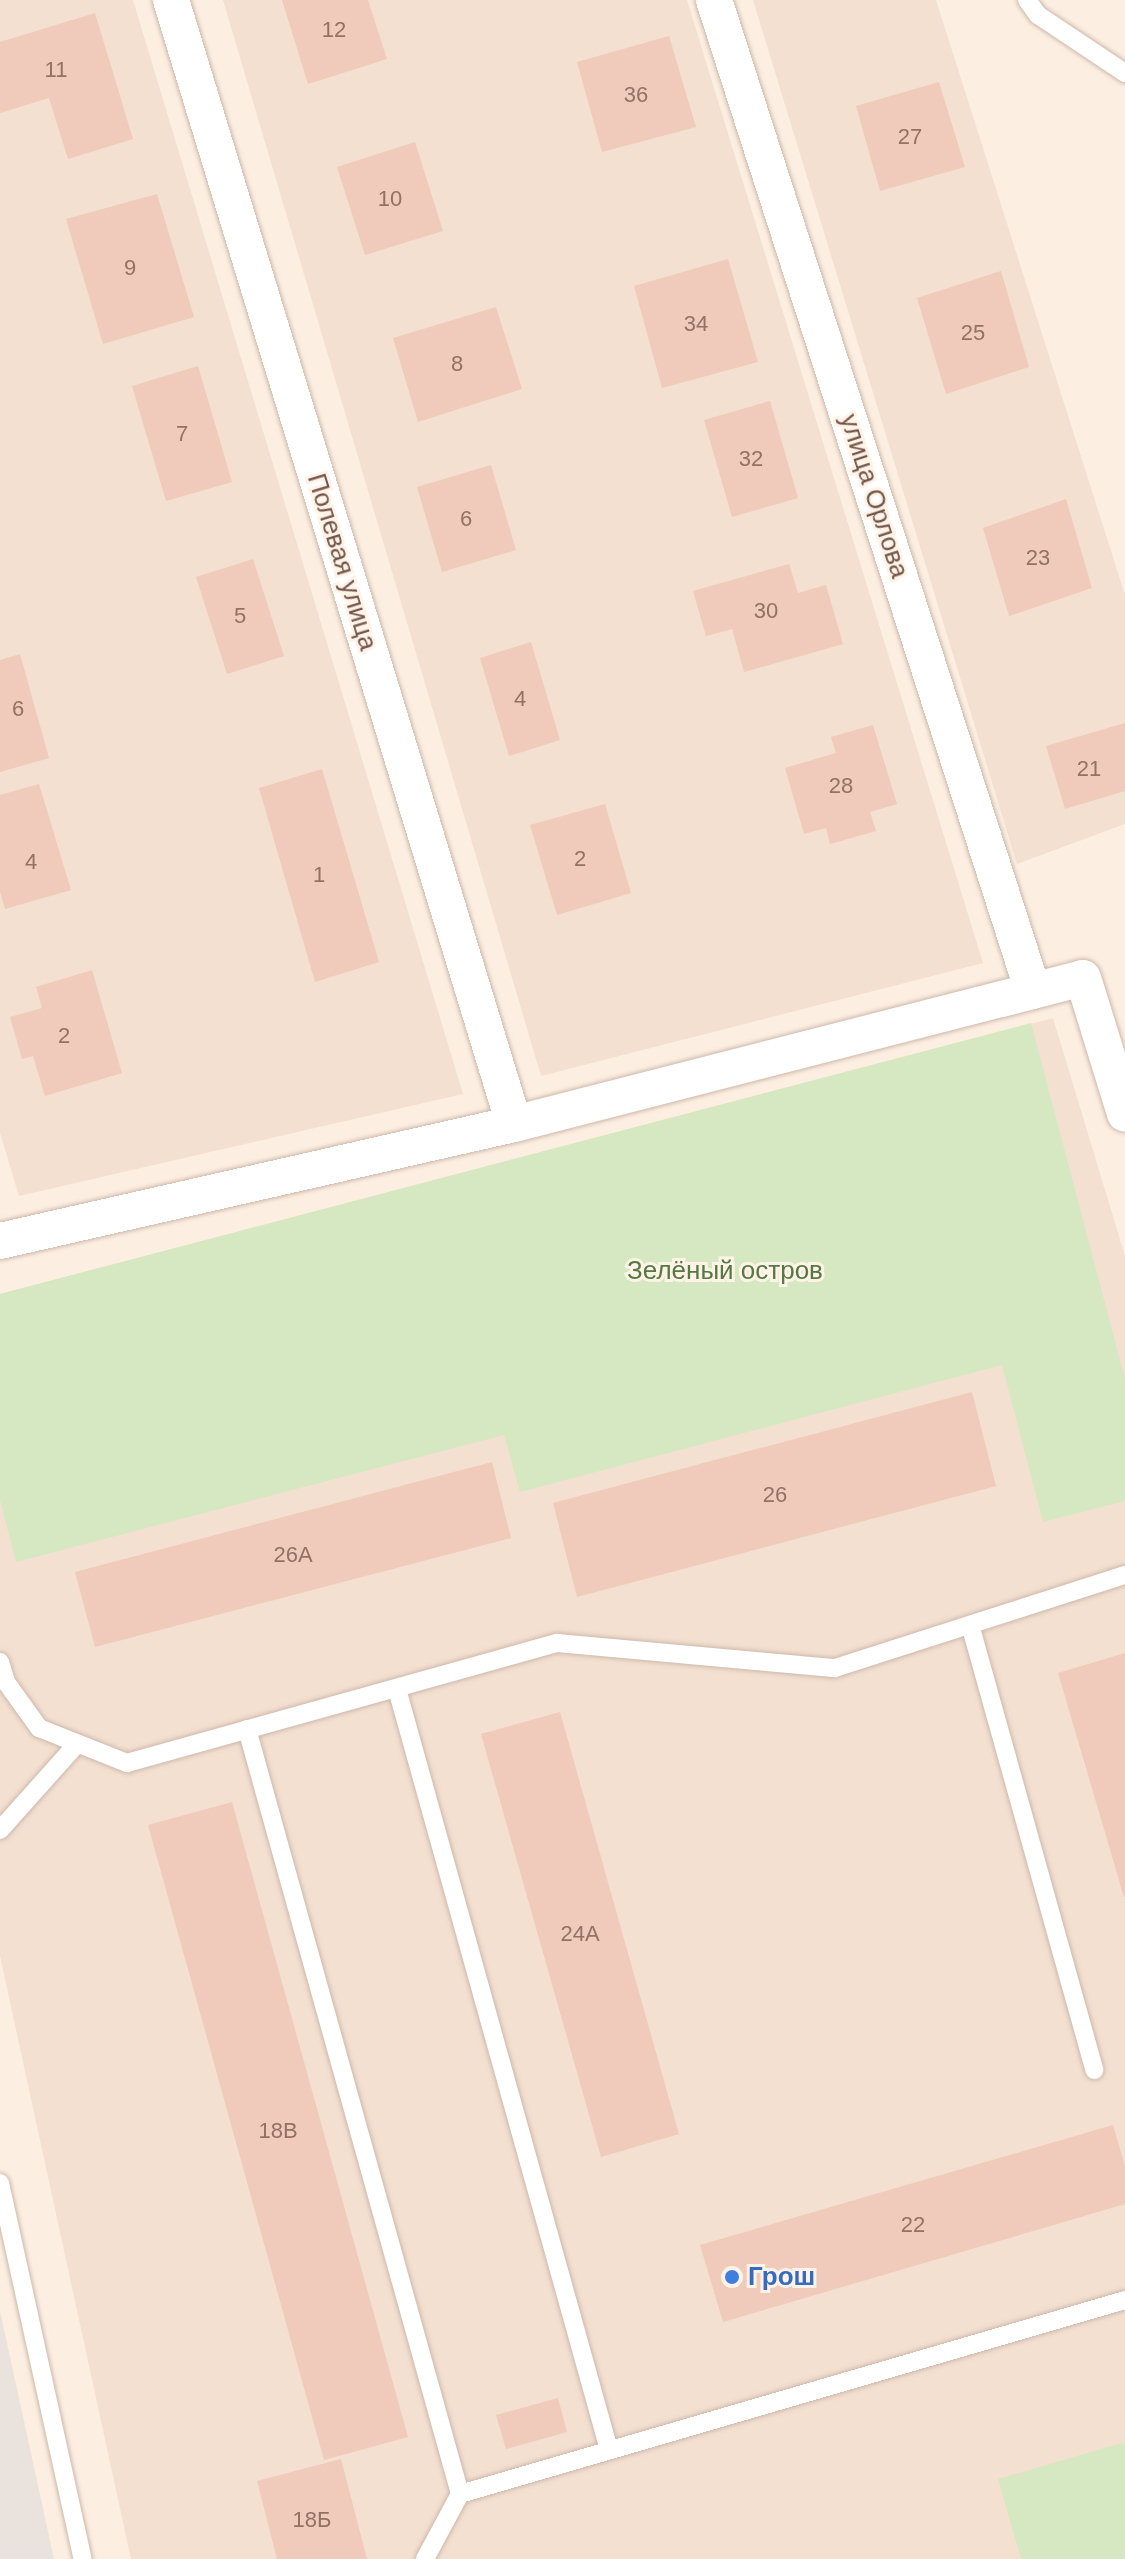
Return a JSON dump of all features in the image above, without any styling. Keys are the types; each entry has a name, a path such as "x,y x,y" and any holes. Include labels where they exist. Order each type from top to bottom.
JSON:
{"street":[{"name":"Полевая улица","path":"171,0 514,1124"},
{"name":"улица Орлова","path":"714,0 1033,991"},
{"path":"0,1241 514,1124 1083,978 1125,1114"}],"lane":[{"path":"1027,0 1038,15 1125,73"},
{"path":"0,1662 6,1682 39,1728 75,1746 127,1763 558,1643 835,1668 971,1628 1125,1575"},
{"path":"971,1628 1094,2070"},
{"path":"397,1689 609,2450"},
{"path":"247,1729 460,2494 425,2559"},
{"path":"0,1830 75,1746"},
{"path":"0,2183 83,2559"},
{"path":"460,2494 1125,2300"}],"shaded area":[{"path":"0,0 133,0 463,1094 19,1196 0,1133"},
{"path":"223,0 687,0 983,963 541,1076"},
{"path":"753,0 936,0 1125,595 1125,824 1017,864"},
{"path":"1053,1018 1125,1256 1125,2559 131,2559 0,1956 0,1294"},
{"path":"0,2311 54,2559 0,2559"}],"green space":[{"name":"Зелёный остров","path":"1031,1023 1125,1379 1125,1501 1043,1522 1002,1365 520,1492 504,1435 16,1562 0,1500 0,1294"},
{"path":"1125,2442 1125,2559 1021,2559 998,2479"}],"building":[{"path":"282,0 368,0 387,59 308,84"},
{"path":"95,13 133,139 68,159 49,98 0,113 0,42"},
{"path":"669,36 696,127 602,152 577,62"},
{"path":"939,82 965,167 880,191 856,106"},
{"path":"415,142 443,231 365,255 337,167"},
{"path":"157,194 194,317 103,344 66,219"},
{"path":"728,259 758,362 662,388 634,286"},
{"path":"1001,271 1029,367 946,394 917,298"},
{"path":"496,307 522,389 418,422 393,338"},
{"path":"198,366 232,482 166,501 132,386"},
{"path":"770,401 798,498 732,517 704,420"},
{"path":"491,465 516,550 442,572 417,487"},
{"path":"1066,499 1092,588 1009,616 983,528"},
{"path":"253,559 284,656 227,674 196,577"},
{"path":"789,564 798,593 826,585 843,644 744,672 732,629 706,636 693,591"},
{"path":"531,642 560,740 509,756 480,658"},
{"path":"20,654 49,758 0,772 0,660"},
{"path":"1125,723 1125,791 1065,809 1046,746"},
{"path":"873,725 897,804 870,812 876,831 830,844 826,828 804,834 785,768 836,753 831,737"},
{"path":"322,769 379,962 315,982 259,788"},
{"path":"39,784 71,890 5,909 0,892 0,795"},
{"path":"605,804 631,893 557,915 530,825"},
{"path":"92,970 122,1073 45,1096 33,1056 22,1059 10,1017 42,1008 36,987"},
{"path":"972,1392 996,1486 577,1597 553,1503"},
{"path":"492,1462 511,1538 95,1647 75,1572"},
{"path":"1125,1653 1125,1897 1124,1897 1058,1673"},
{"path":"560,1712 679,2134 601,2157 481,1734"},
{"path":"232,1802 408,2437 324,2460 148,1825"},
{"path":"1113,2125 1125,2166 1125,2204 723,2322 700,2245"},
{"path":"558,2398 567,2432 506,2449 496,2415"},
{"path":"341,2459 367,2559 277,2559 257,2481"}],"place":[{"name":"Грош","path":"732,2277"}]}
